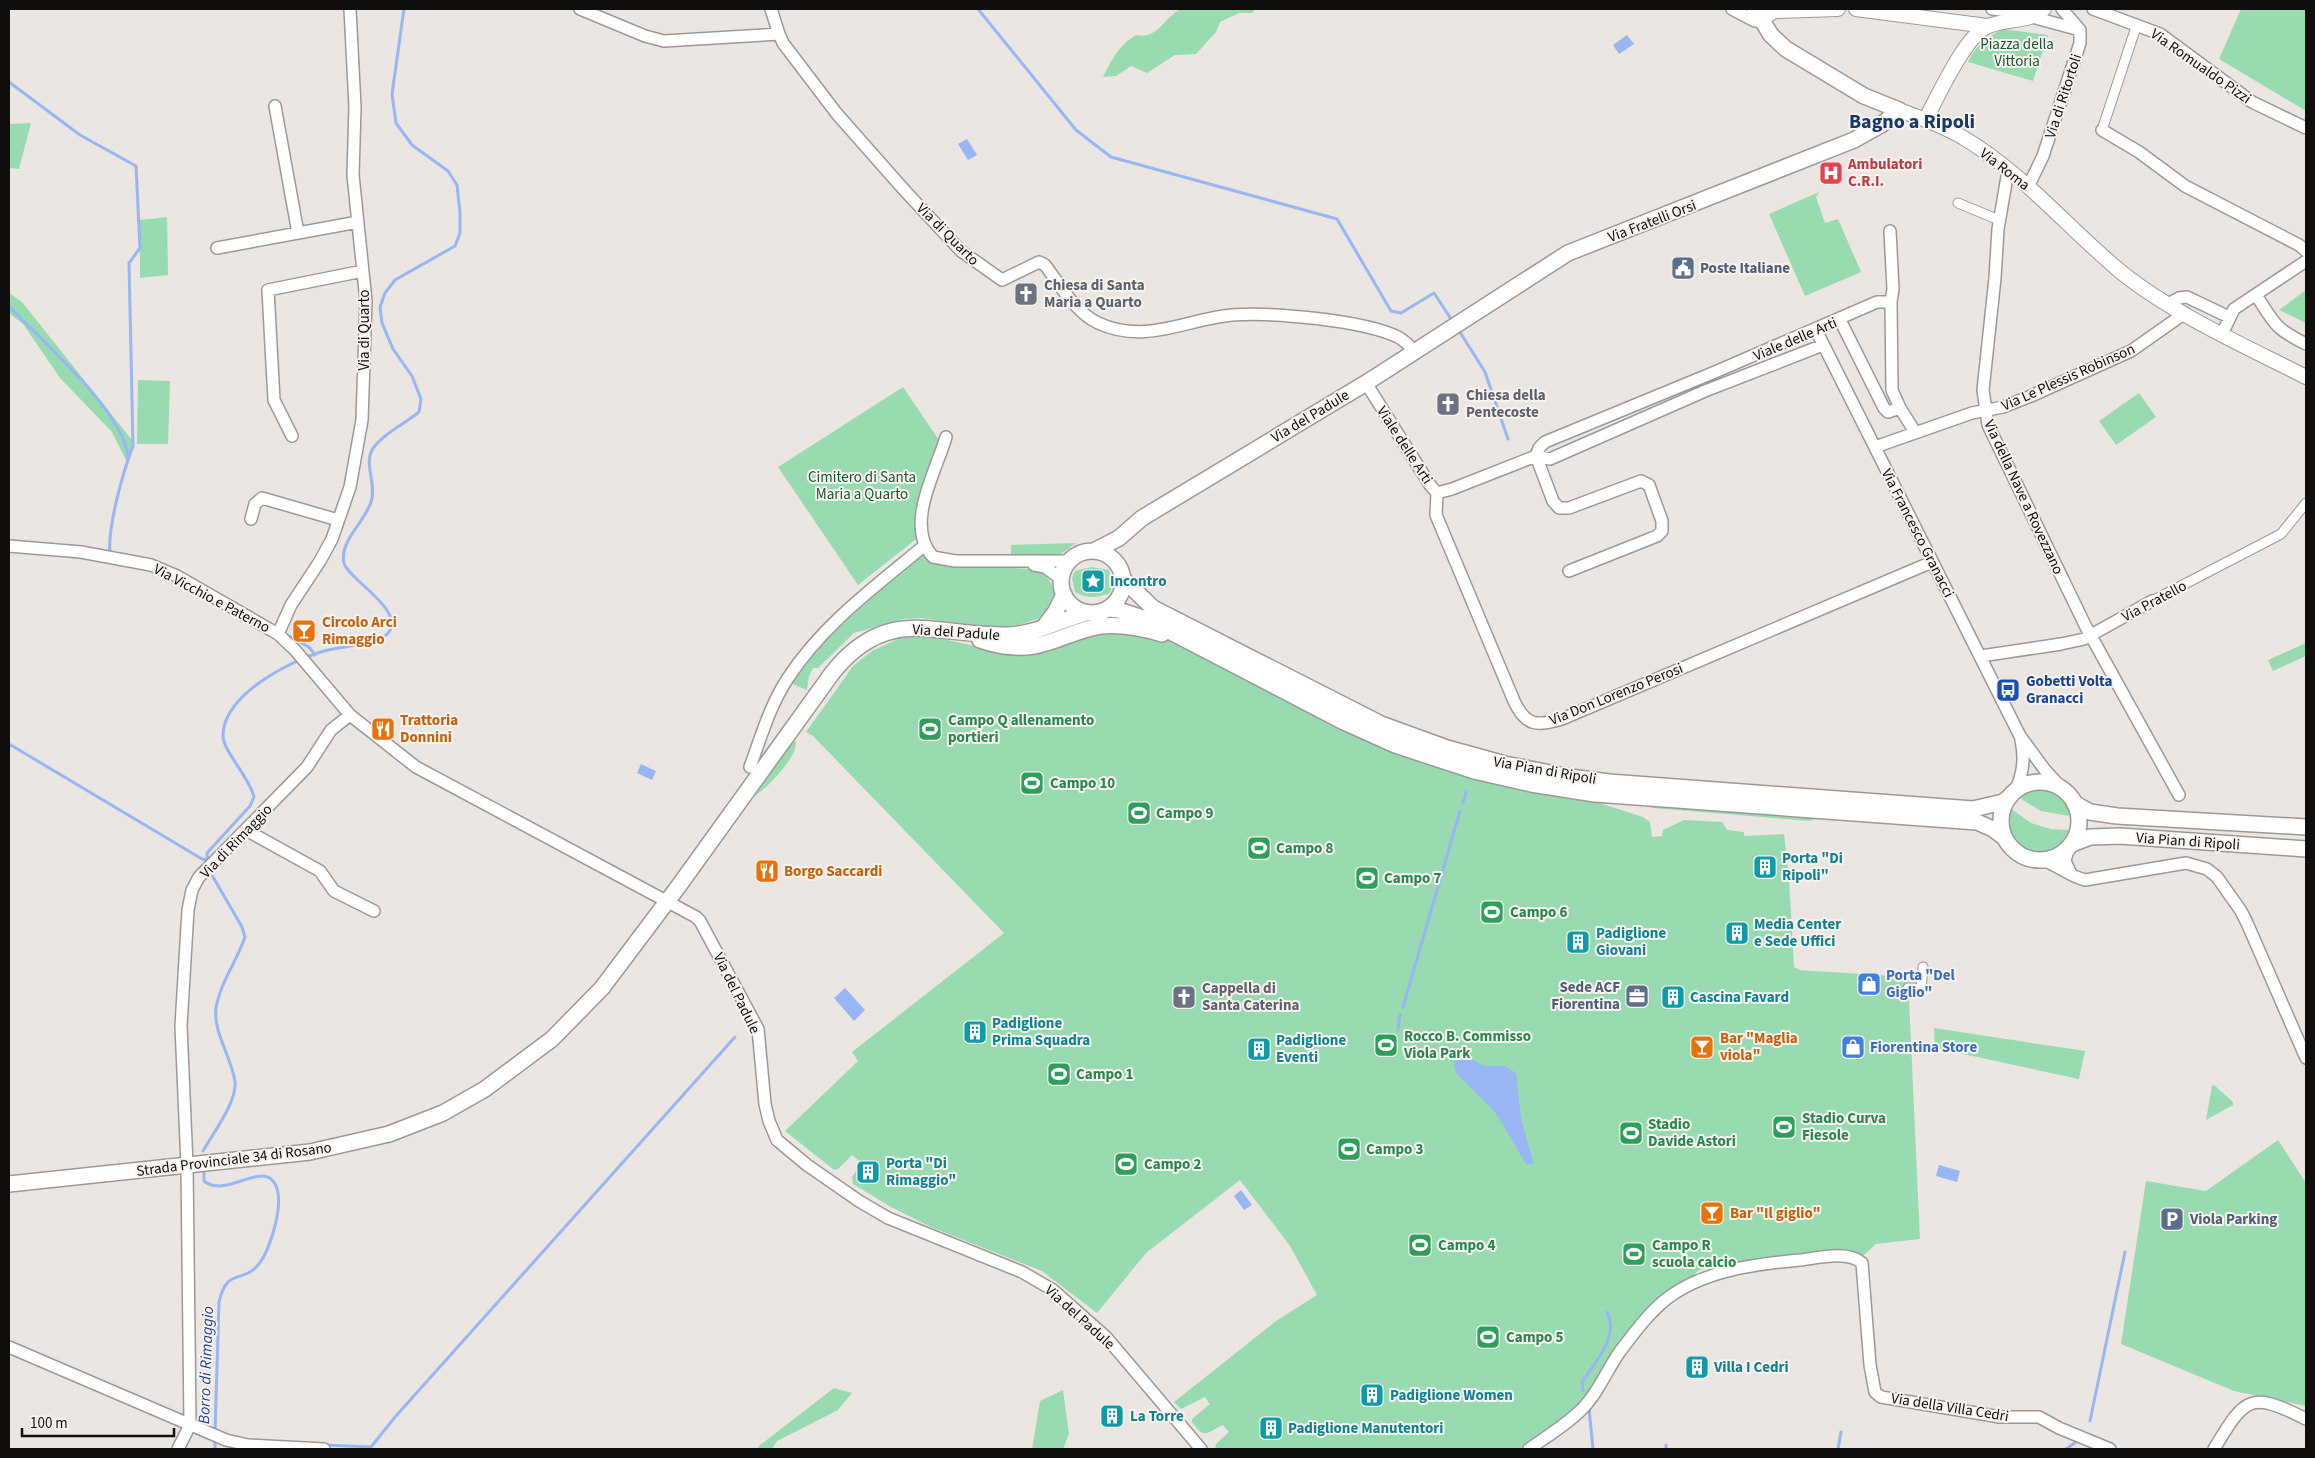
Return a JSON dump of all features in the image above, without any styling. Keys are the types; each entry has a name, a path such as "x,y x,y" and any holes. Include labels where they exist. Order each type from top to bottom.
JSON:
{"main road":[{"name":"Via Roma","path":"1758,14 1771,35 1786,49 1872,99 1899,110"},
{"name":"Via Fratelli Orsi","path":"1415,352 1568,253 1854,140 1881,125 1899,110"},
{"name":"Via del Padule","path":"1070,561 1079,554 1106,546 1130,530 1142,518 1415,352"},
{"name":"Via del Padule","path":"1117,563 1122,544 1130,530"},
{"path":"1094,551 1109,556 1117,563 1123,580 1120,597 1108,609"},
{"path":"1044,627 1056,611 1064,569 1070,561"},
{"name":"Via Pian di Ripoli","path":"1123,580 1153,608 1361,715 1418,738 1505,764 1570,777 1609,782 1973,809 2003,802 2025,785 2039,782 2054,785 2090,812 2117,816 2306,827"},
{"name":"Via del Padule","path":"1062,587 1072,606 1086,613"},
{"name":"Via del Padule","path":"667,901 833,672 849,654 870,640 902,629 918,627 1011,635 1044,627 1086,613 1097,613 1108,609"},
{"name":"Via Pian di Ripoli","path":"1108,609 1119,610 1146,619 1344,722 1395,744 1474,771 1531,784 1596,794 1976,822 1993,828 2020,855 2042,860 2057,856 2070,845 2090,838 2120,836 2306,849"},
{"name":"Via Pian di Ripoli","path":"955,631 988,643 1013,646 1035,646 1085,629 1111,625 1136,627 1185,640"},
{"path":"2005,838 2001,821 2003,809 2012,794"},
{"path":"2070,798 2079,824 2070,845"},
{"name":"Strada Provinciale 34 di Rosano","path":"9,1184 310,1152 357,1143 407,1128 455,1106 502,1078 567,1026 602,988 667,901"}],"street":[{"name":"Via di Quarto","path":"278,634 291,605 320,561 338,520 350,487 362,420 366,301 353,175 355,107 350,9"},
{"path":"580,9 645,36 664,41 779,34 771,9"},
{"path":"1732,9 1755,22 1758,14 1776,11 1838,9 1846,14 1856,9 1987,26 2030,17 2044,9"},
{"path":"1992,9 2080,30"},
{"path":"2062,9 2080,30"},
{"name":"Via Romualdo Pizzi","path":"2093,9 2137,24 2168,40 2252,102 2306,128"},
{"path":"2137,24 2102,130 2139,152 2184,186 2299,245 2306,251"},
{"path":"1926,120 1966,48 1978,32 1987,26"},
{"name":"Via di Ritortoli","path":"2028,187 2043,156 2080,43 2080,30"},
{"name":"Via di Quarto","path":"779,34 783,44 837,114 906,192 961,251 1002,280 1039,262 1045,264 1083,314 1098,323 1128,331 1159,332 1231,315 1262,314 1344,323 1383,332 1398,338 1415,352"},
{"path":"275,106 298,233"},
{"name":"Via Roma","path":"1899,110 1961,136 2028,187 2121,271 2168,304 2306,377"},
{"name":"Via della Nave a Rovezzano","path":"2008,171 1999,220 1983,384 1984,412 1992,433 2091,635 2178,795"},
{"path":"1958,202 1999,220"},
{"path":"218,248 358,222"},
{"path":"1890,231 1893,289 1891,302 1892,384 1900,408 1915,432"},
{"path":"2222,334 2234,308 2306,261"},
{"path":"292,436 274,400 268,290 363,271"},
{"path":"2256,295 2275,325 2306,344"},
{"path":"2168,304 2178,298 2187,297 2230,317"},
{"name":"Viale delle Arti","path":"1536,456 1539,448 1545,442 1840,320 1877,302 1891,302"},
{"name":"Via Le Plessis Robinson","path":"1876,447 1972,413 2003,407 2120,356 2141,344 2185,313"},
{"path":"1840,320 1884,408 1888,412 1900,408"},
{"name":"Via Francesco Granacci","path":"1816,330 2020,736 2044,770 2070,798"},
{"name":"Viale delle Arti","path":"1366,383 1384,414 1437,493 1452,489 1536,456 1550,459 1704,391 1823,344"},
{"path":"1699,379 1704,391"},
{"path":"750,766 774,703 788,678 825,630 924,543 920,514 946,437"},
{"path":"1536,456 1553,500 1559,508 1569,508 1641,481 1649,485 1662,521 1662,531 1656,536 1568,571"},
{"name":"Via Don Lorenzo Perosi","path":"1437,493 1436,515 1514,701 1522,716 1533,723 1539,724 1562,719 1932,562"},
{"path":"251,519 255,504 262,498 338,520"},
{"name":"Via Pratello","path":"1981,656 2084,639 2152,601 2281,534 2306,503"},
{"name":"Via del Padule","path":"924,543 929,552 938,560 1070,561"},
{"name":"Via Vicchio e Paterno","path":"9,546 81,552 151,564 177,576 278,634 295,650 350,715"},
{"name":"Via del Padule","path":"1015,562 1045,567 1062,587"},
{"path":"350,715 416,767 667,901"},
{"name":"Via di Rimaggio","path":"178,1449 190,1425 190,1165 181,1026 182,984 188,910 192,890 199,877 307,766 331,730 350,715"},
{"name":"Via Francesco Granacci","path":"2012,794 2023,768 2024,754 2020,736"},
{"path":"246,830 320,871 334,890 374,911"},
{"path":"2070,845 2065,861 2071,874"},
{"path":"2042,860 2053,863 2080,878 2091,879 2186,863 2197,865 2213,874 2242,911 2306,1058"},
{"name":"Via del Padule","path":"667,901 692,914 700,921 755,1022 760,1039 765,1104 769,1121 777,1140 859,1201 888,1218 1022,1272 1053,1290 1106,1337 1201,1449"},
{"path":"1914,988 1923,967"},
{"name":"Via della Villa Cedri","path":"1529,1449 1580,1411 1590,1400 1622,1349 1650,1314 1670,1297 1703,1279 1721,1273 1770,1263 1828,1256 1858,1259 1862,1263 1870,1365 1875,1392 1881,1396 2000,1417 2039,1416 2058,1428 2110,1449"},
{"path":"9,1347 226,1440 248,1445 324,1449"},
{"path":"2214,1449 2232,1419 2247,1405 2265,1402 2306,1419"}],"green space":[{"path":"1181,9 1255,9 1252,13 1239,13 1220,22 1216,32 1196,54 1175,55 1147,73 1131,66 1116,76 1103,77 1113,58 1125,43 1136,35 1144,36 1155,31"},
{"path":"2241,9 2306,9 2306,111 2219,59"},
{"name":"Piazza della Vittoria","path":"2003,29 2048,35 2033,81 1968,62 1982,42"},
{"path":"31,123 19,169 9,168 9,124"},
{"path":"1819,192 1816,197 1825,223 1838,219 1861,272 1805,296 1769,214"},
{"path":"167,217 168,275 140,278 140,220"},
{"path":"2306,290 2306,323 2279,310"},
{"path":"9,293 22,302 132,440 128,464 112,432 60,378 23,324 9,313"},
{"path":"138,380 170,381 168,444 137,444"},
{"name":"Cimitero di Santa Maria a Quarto","path":"903,387 941,443 920,536 858,585 778,467"},
{"path":"2139,393 2156,417 2116,445 2099,421"},
{"path":"1076,543 1061,554 1011,554 1011,545"},
{"path":"921,551 936,563 951,566 1037,569 1050,581 1055,599 1040,618 1010,628 995,628 921,618 904,619 854,633 818,668 813,668 809,676 807,690 790,683 828,633 863,605"},
{"path":"1091,567 1109,570 1113,583 1110,593 1092,597 1083,596 1075,592 1072,578 1075,571"},
{"name":"Rocco B. Commisso Viola Park","path":"1115,632 1165,639 1273,692 1530,791 1593,801 1643,817 1650,822 1652,837 1662,836 1663,830 1684,820 1722,822 1727,830 1744,832 1744,836 1784,834 1789,879 1794,967 1800,970 1908,977 1920,1239 1876,1244 1863,1256 1837,1254 1720,1271 1708,1268 1699,1270 1617,1347 1586,1397 1573,1411 1520,1449 1215,1449 1216,1444 1229,1432 1223,1425 1203,1433 1192,1422 1192,1419 1210,1404 1205,1397 1181,1409 1174,1402 1276,1321 1317,1295 1290,1246 1240,1180 1146,1253 1097,1313 1042,1271 931,1227 891,1207 853,1184 852,1177 862,1163 852,1155 838,1169 834,1170 785,1131 858,1061 852,1052 1004,933 813,736 806,732 853,666 872,651 898,639 926,635 992,650"},
{"path":"2306,643 2306,656 2273,671 2268,660"},
{"path":"791,739 796,742 795,749 785,766 769,784 747,801"},
{"path":"2036,789 2048,791 2059,796 2069,810 2070,816 2041,811 2018,797 2021,794"},
{"path":"1625,800 1826,816 1809,821 1653,808"},
{"path":"2010,808 2031,823 2051,829 2069,830 2062,842 2052,849 2040,852 2028,849 2018,843 2010,834 2007,822"},
{"path":"1934,1028 2085,1051 2079,1079 1935,1048"},
{"path":"2214,1085 2233,1102 2233,1105 2206,1120 2212,1086"},
{"path":"2278,1140 2306,1183 2306,1406 2234,1391 2121,1344 2146,1181 2206,1191"},
{"path":"834,1388 852,1393 838,1410 777,1441 772,1449 757,1449 760,1445"},
{"path":"1063,1390 1069,1434 1063,1449 1032,1449 1040,1401"}],"water":[{"path":"1627,35 1634,44 1619,54 1613,45"},
{"path":"967,139 977,155 968,160 958,144"},
{"path":"641,764 656,771 652,780 637,773"},
{"path":"845,988 865,1010 854,1021 834,998"},
{"path":"1464,1055 1484,1066 1504,1066 1516,1073 1521,1118 1533,1162 1531,1165 1526,1164 1496,1113 1456,1073 1454,1062 1458,1056"},
{"path":"1939,1165 1960,1171 1957,1182 1936,1176"},
{"path":"1241,1190 1252,1205 1244,1210 1234,1196"}],"waterway":[{"name":"Borro di Rimaggio","path":"208,864 207,853 250,806 254,797 248,782 224,743 223,737 226,722 234,707 260,682 277,672 324,651 377,640 389,632 392,623 383,605 348,570 344,563 343,555 349,539 364,517 371,502 373,489 369,462 372,450 387,434 419,412 421,399 412,376 393,349 382,323 380,307 385,293 395,280 455,246 460,233 457,185 448,171 412,145 396,123 392,94 404,9"},
{"path":"978,9 1076,130 1111,157 1337,219 1391,311 1401,313 1434,293 1453,322"},
{"path":"9,82 80,135 136,166 140,248 129,263 133,446 113,516 110,555"},
{"path":"9,306 79,377 97,398 112,418 123,438 128,457"},
{"path":"1458,329 1485,372 1508,439"},
{"path":"285,634 309,647 315,655"},
{"path":"9,744 202,859 208,860"},
{"path":"1463,803 1466,792"},
{"path":"1403,1007 1460,811"},
{"name":"Borro di Rimaggio","path":"203,1151 228,1108 235,1090 233,1073 217,1027 216,1008 221,990 245,937 242,927 209,870"},
{"path":"1398,1030 1400,1015"},
{"path":"325,1445 371,1447 395,1417 735,1037"},
{"name":"Borro di Rimaggio","path":"204,1171 204,1181 212,1185 222,1186 259,1176 267,1177 273,1181 277,1189 278,1199 276,1223 263,1258 252,1271 226,1284 219,1302 215,1433"},
{"path":"2090,1421 2125,1252"},
{"path":"1583,1391 1582,1383 1599,1358 1608,1340 1610,1322 1607,1312"},
{"path":"1589,1409 1593,1449"},
{"path":"1838,1449 1841,1432"},
{"name":"Borro di Rimaggio","path":"215,1439 215,1449"},
{"path":"2066,1449 2076,1442"}],"place":[{"name":"Ambulatori C.R.I.","path":"1831,173"},
{"name":"Poste Italiane","path":"1683,268"},
{"name":"Chiesa di Santa Maria a Quarto","path":"1026,294"},
{"name":"Chiesa della Pentecoste","path":"1448,404"},
{"name":"Incontro","path":"1093,581"},
{"name":"Circolo Arci Rimaggio","path":"304,631"},
{"name":"Gobetti Volta Granacci","path":"2008,690"},
{"name":"Trattoria Donnini","path":"383,729"},
{"name":"Campo Q allenamento portieri","path":"930,729"},
{"name":"Campo 10","path":"1032,783"},
{"name":"Campo 9","path":"1139,813"},
{"name":"Campo 8","path":"1259,848"},
{"name":"Porta \"Di Ripoli\"","path":"1765,867"},
{"name":"Borgo Saccardi","path":"767,871"},
{"name":"Campo 7","path":"1367,878"},
{"name":"Campo 6","path":"1492,912"},
{"name":"Media Center e Sede Uffici","path":"1737,933"},
{"name":"Padiglione Giovani","path":"1578,942"},
{"name":"Porta \"Del Giglio\"","path":"1869,984"},
{"name":"Sede ACF Fiorentina","path":"1637,996"},
{"name":"Cappella di Santa Caterina","path":"1184,997"},
{"name":"Cascina Favard","path":"1673,997"},
{"name":"Padiglione Prima Squadra","path":"975,1032"},
{"name":"Rocco B. Commisso Viola Park","path":"1386,1045"},
{"name":"Bar \"Maglia viola\"","path":"1702,1047"},
{"name":"Fiorentina Store","path":"1853,1047"},
{"name":"Padiglione Eventi","path":"1259,1049"},
{"name":"Campo 1","path":"1059,1074"},
{"name":"Stadio Curva Fiesole","path":"1784,1127"},
{"name":"Stadio Davide Astori","path":"1631,1133"},
{"name":"Campo 3","path":"1349,1149"},
{"name":"Campo 2","path":"1126,1164"},
{"name":"Porta \"Di Rimaggio\"","path":"868,1172"},
{"name":"Bar \"Il giglio\"","path":"1712,1213"},
{"name":"Viola Parking","path":"2172,1219"},
{"name":"Campo 4","path":"1420,1245"},
{"name":"Campo R scuola calcio","path":"1634,1254"},
{"name":"Campo 5","path":"1488,1337"},
{"name":"Villa I Cedri","path":"1697,1367"},
{"name":"Padiglione Women","path":"1372,1395"},
{"name":"La Torre","path":"1112,1416"},
{"name":"Padiglione Manutentori","path":"1271,1428"}],"district":[{"name":"Bagno a Ripoli","path":"1912,121"}]}
